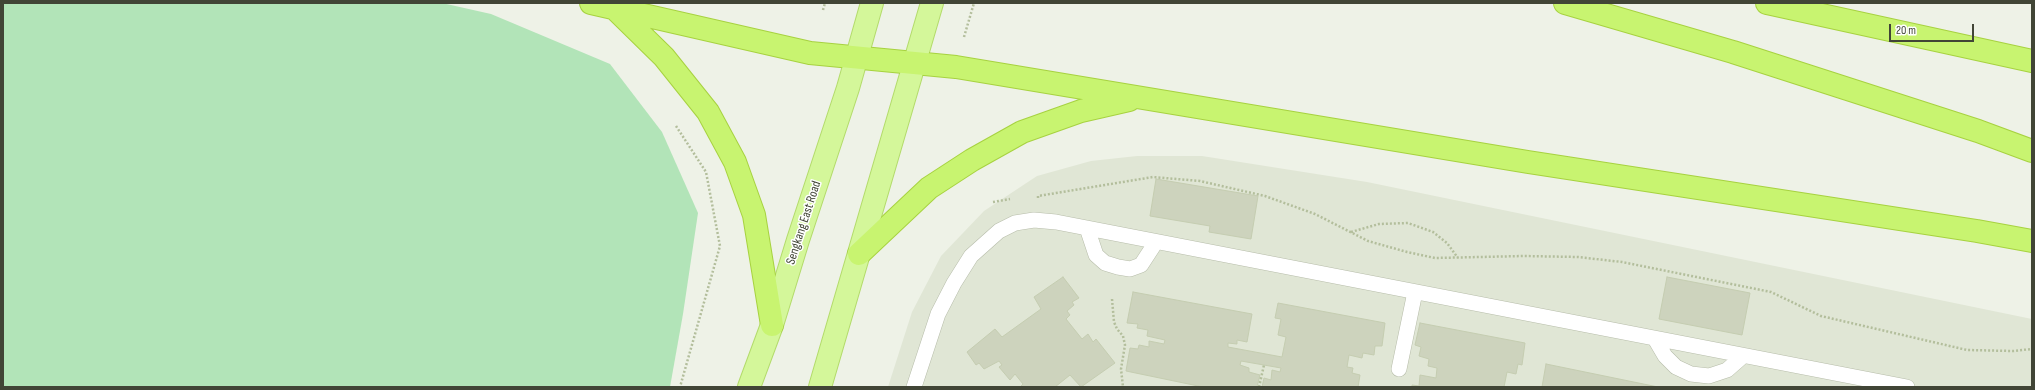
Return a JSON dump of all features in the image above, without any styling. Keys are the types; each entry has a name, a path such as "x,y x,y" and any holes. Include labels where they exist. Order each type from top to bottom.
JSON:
{"highway":[{"path":"591,3 810,53 956,67 1138,98 2032,241"},
{"path":"1565,3 1733,52 1978,131 2032,151"},
{"path":"1767,3 2032,62"},
{"path":"613,8 664,57 708,112 735,162 754,215 772,325"},
{"path":"859,254 929,188 972,160 1022,132 1081,111 1138,98"}],"main road":[{"name":"Sengkang East Road","path":"749,387 772,325 857,58 872,3"},
{"path":"820,387 932,3"}],"lane":[{"path":"914,387 938,314 954,283 972,256 999,231 1014,223 1034,220 1087,228 1907,387"},
{"path":"1087,228 1096,255 1105,263 1118,267 1130,268 1141,265 1156,242"},
{"path":"1399,369 1415,292"},
{"path":"1655,339 1665,356 1676,367 1691,374 1709,376 1727,370 1743,356"}],"path":[{"path":"823,10 825,3"},
{"path":"964,37 974,3"},
{"path":"676,126 706,172 720,246 680,387"},
{"path":"1034,220 1038,196 1153,177 1200,181 1265,196 1315,214 1368,241 1435,258 1524,256 1578,257 1622,262 1771,292 1821,316 1967,350 2013,351 2032,349"},
{"path":"1350,232 1379,224 1408,223 1434,232 1447,243 1458,258"},
{"path":"1112,299 1114,322 1123,336 1125,345 1121,369 1123,387"},
{"path":"1259,387 1264,364"}],"shaded area":[{"path":"1137,156 1202,156 1367,182 2032,319 2032,387 888,387 912,312 941,256 984,211 1037,176 1091,161"}],"green space":[{"path":"3,3 442,3 491,14 610,64 662,132 698,213 683,314 670,387 3,387"}],"building":[{"path":"1156,179 1258,196 1251,239 1209,232 1210,226 1150,216"},
{"path":"1063,277 1079,298 1072,302 1074,305 1067,311 1070,315 1066,319 1082,339 1088,334 1093,342 1096,339 1115,363 1081,387 1070,375 1055,387 1020,387 1023,384 1015,374 1010,380 999,367 1002,365 999,361 984,369 979,363 976,365 967,352 995,329 1002,337 1041,309 1034,297"},
{"path":"1667,277 1750,293 1742,335 1659,319"},
{"path":"1133,292 1252,314 1247,342 1237,340 1237,344 1228,343 1228,347 1282,357 1286,337 1278,335 1281,319 1275,318 1278,303 1385,323 1382,346 1375,346 1374,355 1363,353 1362,358 1349,355 1347,367 1353,368 1352,373 1360,375 1358,387 1262,387 1264,378 1271,380 1272,370 1280,372 1281,368 1241,361 1240,365 1249,368 1249,372 1260,375 1257,387 1203,387 1126,371 1130,348 1138,349 1139,345 1149,347 1149,341 1164,344 1165,340 1147,336 1148,330 1137,328 1138,324 1127,323"},
{"path":"1420,323 1525,343 1522,365 1518,364 1516,374 1507,372 1504,387 1412,387 1412,385 1419,386 1420,375 1436,378 1437,368 1428,366 1429,359 1419,356 1421,347 1415,345"},
{"path":"1546,364 1658,387 1542,387"}]}
